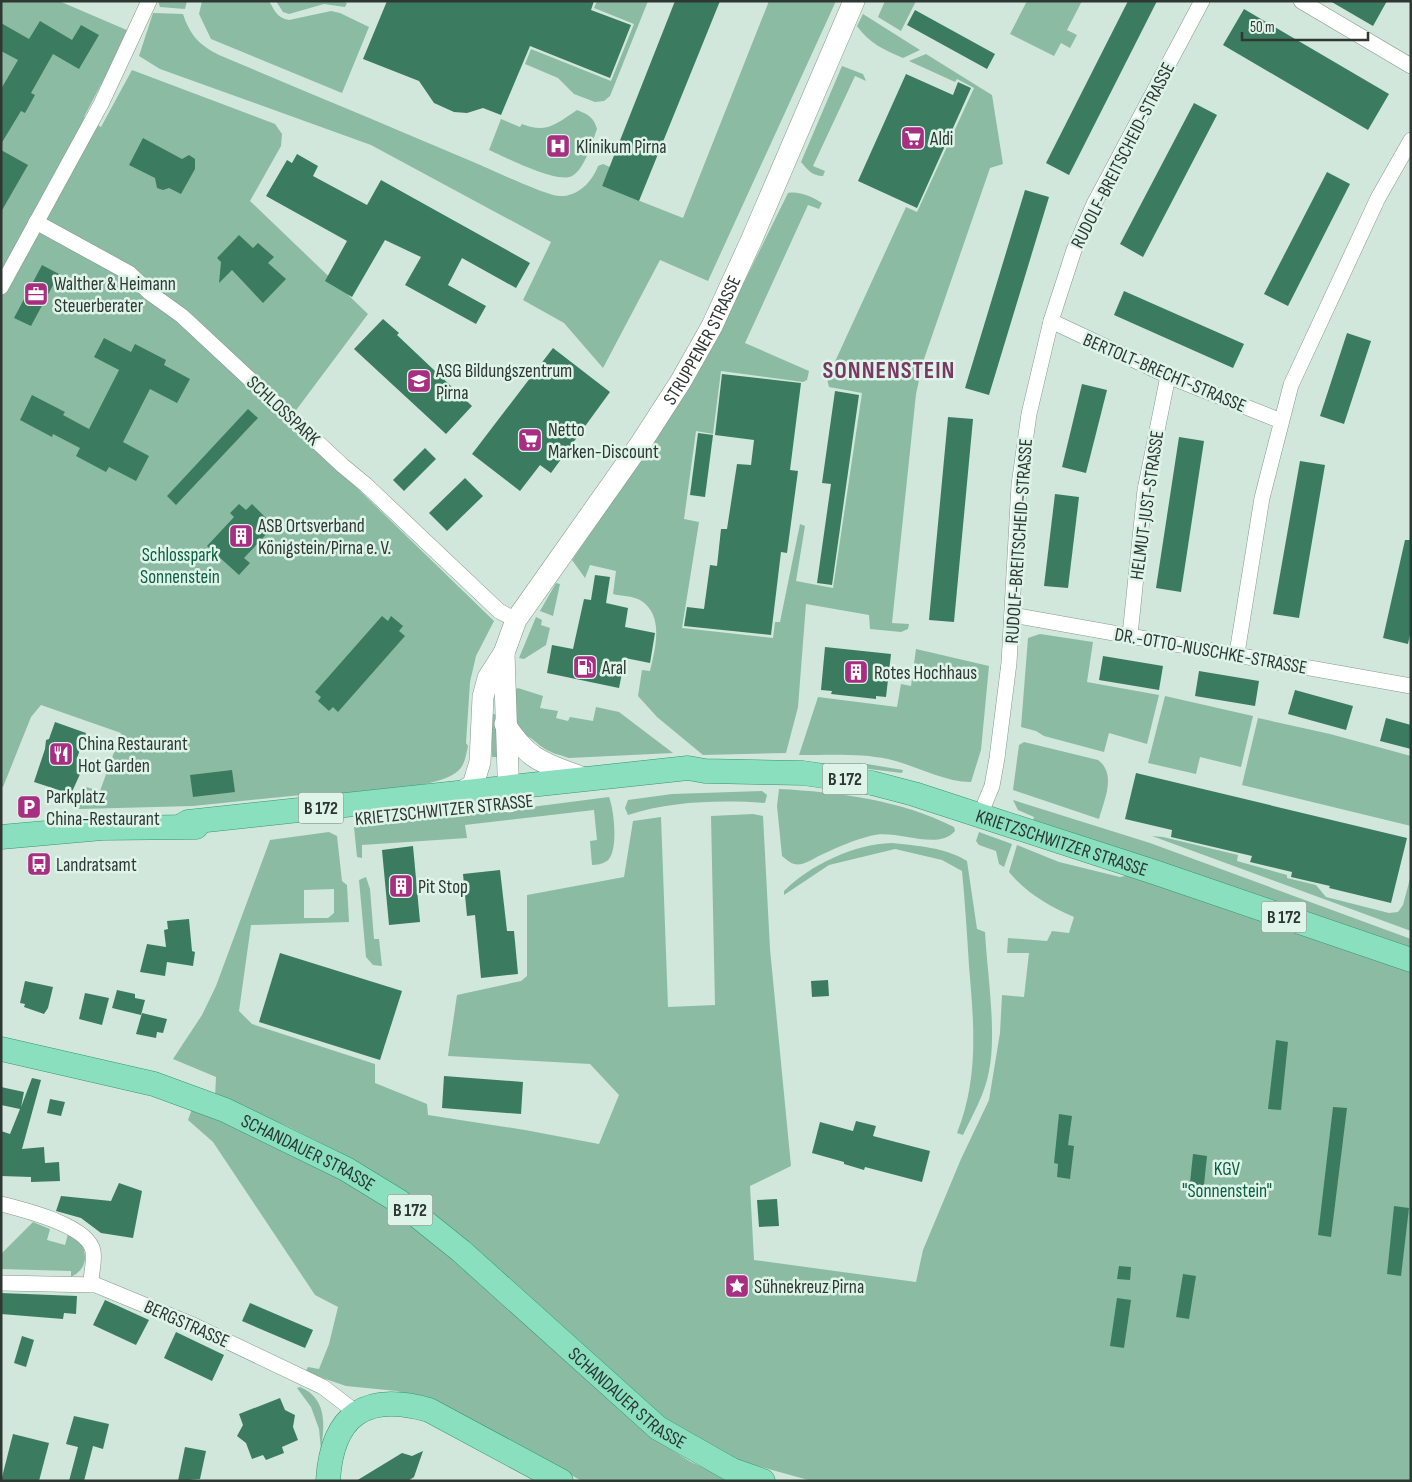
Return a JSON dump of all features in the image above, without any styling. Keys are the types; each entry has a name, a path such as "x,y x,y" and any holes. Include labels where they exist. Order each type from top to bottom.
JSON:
{"main road":[{"name":"STRUPPENER STRASSE","path":"461,792 473,785 478,770 484,697 488,678 504,653 516,620 641,443 681,381 712,326 751,241 854,1"},
{"name":"STRUPPENER STRASSE","path":"504,653 508,794"},
{"path":"505,724 523,750 539,761 584,778"},
{"name":"KRIETZSCHWITZER STRASSE","path":"1,837 102,828 181,826 262,831 508,794 584,778 688,768 705,771 802,772 872,783 980,815 1411,960"},
{"name":"KRIETZSCHWITZER STRASSE","path":"181,826 188,822 461,792 508,794 672,784 705,771"},
{"name":"SCHANDAUER STRASSE","path":"1,1049 154,1084 225,1110 346,1169 400,1202 461,1251 658,1428 732,1470 763,1481"},
{"path":"328,1481 332,1449 339,1430 357,1413 370,1406 385,1403 406,1403 429,1410 561,1481"}],"street":[{"path":"1,287 101,104 149,1"},
{"name":"RUDOLF-BREITSCHEID-STRASSE","path":"980,815 994,777 1009,663 1019,485 1029,414 1051,321 1074,250 1094,204 1202,1"},
{"path":"1301,1 1411,66"},
{"path":"1237,653 1262,498 1290,385 1378,198 1411,140"},
{"name":"SCHLOSSPARK","path":"36,222 128,274 182,316 343,466 366,485 498,611 516,620"},
{"name":"BERTOLT-BRECHT-STRASSE","path":"1051,321 1168,376 1281,421"},
{"name":"HELMUT-JUST-STRASSE","path":"1130,635 1144,490 1168,376"},
{"name":"DR.-OTTO-NUSCHKE-STRASSE","path":"1012,615 1237,653 1411,686"},
{"path":"1,1204 42,1216 80,1233 88,1241 93,1251 91,1283"},
{"name":"BERGSTRASSE","path":"1,1282 91,1283 148,1305 280,1365 323,1387 357,1413"}],"green space":[{"name":"Schlosspark Sonnenstein","path":"1,1 59,1 129,31 84,117 101,127 132,70 275,124 282,134 281,146 250,201 368,314 288,421 494,621 476,656 470,682 466,743 468,746 465,760 458,771 447,778 430,783 387,790 307,797 301,795 193,806 79,809 86,787 100,791 121,733 41,705 31,717 3,787 1,787"},
{"path":"158,1 187,1 185,9 160,7"},
{"path":"202,1 269,1 277,14 285,19 289,20 331,11 340,13 369,27 342,93 211,39 199,14"},
{"path":"276,1 342,1 347,3 345,7 324,4 289,14 283,12"},
{"path":"597,1 648,1 610,96 604,101 595,102 574,94 558,78 525,64 531,49 611,81 634,24 594,8"},
{"path":"769,1 836,1 708,281 660,260 603,368 564,323 523,300 551,242 371,145 160,69 139,56 153,13 183,14 196,39 219,55 532,187 553,195 566,196 578,191 588,183 598,166 603,164 610,167 602,186 683,218"},
{"path":"885,1 916,1 901,31 878,17"},
{"path":"1027,1 1082,1 1067,30 1077,35 1070,48 1061,43 1054,56 1010,34"},
{"path":"863,14 920,50 903,58 877,45 857,26"},
{"path":"926,54 992,95 1003,164 990,168 923,362 916,394 892,623 909,624 908,629 901,632 870,629 869,615 806,604 798,707 786,753 703,755 657,717 638,696 642,670 650,671 656,643 655,623 653,614 648,606 640,600 613,594 616,571 590,565 585,578 572,560 647,451 720,331 788,193 797,193 822,203 819,209 808,205 745,343 809,371 807,380 803,382 721,371 713,434 696,431 684,519 699,522 682,628 773,638 775,622 780,622 800,524 805,526 796,581 833,588 862,393 829,387 827,379 906,207 917,212 974,88 957,79 955,82 909,61"},
{"path":"842,66 863,74 866,81 855,76 813,166 825,171 823,176 819,176 810,172 801,162"},
{"path":"577,110 590,116 597,129 581,168 572,176 555,176 543,173 489,150 501,119 520,127 522,124 530,127 544,128 557,123"},
{"path":"556,583 560,584 553,616 540,611"},
{"path":"536,617 542,620 541,625 550,628 546,645 524,659 519,658"},
{"path":"1040,634 1093,642 1087,682 1159,695 1147,744 1109,733 1104,752 1044,736 1036,731 1021,727 1028,638"},
{"path":"916,649 989,666 981,750 971,782 950,779 877,757 799,755 818,697 897,707 901,684 911,686"},
{"path":"518,688 543,696 540,708 558,711 556,718 568,721 570,717 593,721 596,707 619,712 673,753 569,758 552,752 525,736 513,718 512,691"},
{"path":"1165,696 1253,716 1241,767 1200,757 1196,774 1148,763"},
{"path":"491,713 497,715 498,757 492,757"},
{"path":"1258,718 1330,734 1411,756 1411,826 1242,785"},
{"path":"1024,742 1098,760 1104,766 1107,772 1108,788 1099,819 1013,790 1019,745"},
{"path":"836,763 867,764 903,770 902,773 836,765"},
{"path":"779,789 824,792 891,804 934,818 954,827 955,831 947,837 938,840 880,834 840,846 805,863 791,863 782,856 777,806"},
{"path":"762,791 767,795 765,803 679,804 628,815 625,808 628,800 672,794"},
{"path":"609,797 614,820 613,849 607,861 600,864 592,865 590,841 597,840 594,810 465,825 467,838 362,845 362,858 357,857 354,827"},
{"path":"1013,800 1150,843 1411,939 1411,950 1033,821 1034,817 1018,810"},
{"name":"KGV \"Sonnenstein\"","path":"753,814 763,816 770,949 791,1166 750,1186 754,1260 916,1282 923,1250 961,1159 989,1100 1000,1033 1002,995 1024,997 1029,953 1007,953 1008,938 1047,941 1052,931 1069,933 1074,917 1039,899 1009,872 1017,845 1059,862 1120,877 1130,875 1411,971 1411,1481 812,1481 736,1460 666,1420 407,1194 353,1159 287,1126 215,1097 216,1077 173,1059 202,1015 216,986 270,840 329,832 337,836 342,881 347,885 349,922 251,925 239,1011 252,1024 375,1064 375,1083 427,1104 428,1115 599,1144 619,1095 590,1064 448,1056 457,995 521,981 527,976 527,895 624,877 633,821 661,817 668,1007 715,1005 711,816","holes":["334,889 334,913 328,918 304,918 304,890"]},
{"path":"979,832 1012,844 1004,867 999,864 996,851 979,845 976,841"},
{"path":"1152,836 1238,855 1237,861 1287,875 1287,878 1316,885 1326,897 1389,913 1398,912 1403,905 1411,875 1411,931"},
{"path":"892,843 940,850 967,861 977,929 985,932 992,1021 991,1056 985,1088 963,1135 957,1133 969,1092 972,1071 973,1030 962,871 942,860 895,849 829,865 784,895 784,891 806,873 834,858 863,847"},
{"path":"366,877 370,889 374,939 379,939 382,966 373,965 366,957 359,880"},
{"path":"192,1109 221,1119 340,1177 393,1211 443,1250 651,1437 691,1462 732,1481 582,1481 443,1406 397,1391 346,1386 305,1372 308,1367 319,1369 329,1344 338,1307 315,1295 213,1142 188,1120"},
{"path":"33,1222 50,1229 47,1240 65,1245 68,1234 81,1240 85,1261 81,1270 71,1277 71,1271 1,1269 1,1254"},
{"path":"300,1387 309,1392 320,1405 323,1422 321,1450 319,1429 311,1407 297,1388"}],"building":[{"path":"387,1 594,1 591,10 631,25 610,78 530,46 501,115 483,108 467,113 454,112 434,103 419,81 363,59"},
{"path":"675,1 720,1 639,201 602,186"},
{"path":"1128,1 1157,1 1069,175 1046,163"},
{"path":"1330,1 1387,1 1373,26"},
{"path":"1244,9 1389,94 1368,130 1223,45"},
{"path":"915,10 995,54 987,69 907,25"},
{"path":"40,21 72,40 81,25 99,35 79,69 53,54 31,93 35,95 25,113 21,111 1,144 1,89 18,60 1,51 1,23 29,39"},
{"name":"Aldi","path":"906,74 953,95 958,82 971,88 917,208 858,181"},
{"path":"1194,103 1217,115 1143,257 1120,244"},
{"path":"143,138 182,159 189,155 195,159 195,169 181,194 169,188 163,190 157,188 155,178 129,165"},
{"path":"1,150 28,165 1,212"},
{"path":"297,154 318,166 313,176 367,205 381,180 530,263 516,288 462,258 448,285 486,306 476,324 405,285 421,257 385,240 352,297 325,281 347,241 266,196 287,160 292,163"},
{"path":"1327,172 1350,184 1288,306 1264,294"},
{"path":"1025,190 1049,197 989,395 965,388"},
{"path":"239,235 253,248 258,243 274,257 268,263 286,279 263,303 232,270 219,283 221,262 217,258"},
{"path":"42,265 59,274 31,326 14,318"},
{"path":"1124,291 1244,344 1233,368 1114,315"},
{"name":"ASG Bildungszentrum Pirna","path":"383,319 399,333 397,335 472,406 446,434 354,349"},
{"path":"1347,333 1371,341 1344,424 1320,416"},
{"path":"104,338 131,352 135,344 166,360 164,365 190,379 177,403 150,389 123,442 149,456 136,481 109,467 106,472 76,456 80,448 53,434 52,437 20,420 32,395 65,412 63,415 89,429 119,370 94,357"},
{"name":"Netto Marken-Discount","path":"553,348 610,392 551,473 540,465 520,491 472,454"},
{"path":"722,374 801,383 790,470 798,471 787,553 781,552 771,635 684,626 687,607 704,609 710,565 717,566 721,529 727,529 737,464 751,465 754,440 715,435"},
{"path":"1082,384 1107,390 1086,473 1062,467"},
{"path":"835,391 859,395 832,585 817,583 831,484 822,483"},
{"path":"248,409 258,418 176,505 167,496"},
{"path":"948,417 973,419 954,622 929,620"},
{"path":"698,433 713,435 705,497 690,495"},
{"path":"1179,437 1204,441 1181,592 1156,588"},
{"path":"425,448 436,459 404,491 393,480"},
{"path":"1300,461 1325,465 1299,618 1273,614"},
{"path":"465,478 483,496 447,531 429,513"},
{"path":"1055,494 1079,497 1068,588 1044,586"},
{"name":"ASB Ortsverband Königstein/Pirna e. V.","path":"239,504 246,510 252,504 274,526 244,558 250,563 239,575 207,546 234,517 230,513"},
{"path":"1405,540 1411,540 1411,630 1408,644 1383,638"},
{"path":"595,575 610,577 606,603 628,608 625,627 655,633 650,663 625,658 619,688 547,673 552,645 573,649 584,599 591,600"},
{"path":"382,616 388,621 391,616 403,626 399,631 405,636 338,712 333,707 329,711 318,701 321,697 315,692"},
{"name":"Rotes Hochhaus","path":"825,647 891,654 886,697 876,696 876,699 831,694 832,691 821,690"},
{"path":"1103,656 1163,666 1159,690 1099,680"},
{"path":"1199,671 1259,681 1255,706 1195,696"},
{"path":"1295,690 1353,706 1346,730 1288,714"},
{"path":"1386,718 1411,725 1411,749 1380,741"},
{"name":"China Restaurant Hot Garden","path":"55,722 86,733 77,758 86,761 71,794 34,782 45,749 46,740 49,739"},
{"path":"232,770 235,792 193,797 190,775"},
{"path":"1136,773 1407,838 1391,903 1291,877 1292,872 1250,862 1252,856 1171,837 1172,830 1125,819"},
{"name":"Pit Stop","path":"413,846 420,922 389,925 382,850"},
{"path":"500,870 507,931 514,931 518,974 481,978 475,915 467,916 463,874"},
{"path":"189,919 192,951 195,952 193,966 167,962 165,976 140,972 147,944 166,947 164,930 168,929 167,921"},
{"path":"280,953 402,991 380,1060 259,1022"},
{"path":"828,980 829,996 812,997 811,981"},
{"path":"25,981 53,987 48,1008 44,1014 24,1007 25,1004 20,1003"},
{"path":"117,990 135,994 135,998 145,1000 141,1015 112,1008"},
{"path":"85,993 109,998 102,1025 79,1019"},
{"path":"142,1013 167,1019 163,1033 157,1032 156,1038 136,1034"},
{"path":"1276,1040 1288,1042 1281,1110 1268,1109"},
{"path":"444,1076 523,1082 521,1114 442,1108"},
{"path":"32,1078 41,1080 22,1149 44,1147 45,1163 59,1162 60,1181 31,1182 31,1177 1,1176 1,1131 10,1134 20,1109 1,1105 1,1087 24,1092 21,1107"},
{"path":"50,1099 65,1102 61,1116 47,1113"},
{"path":"1333,1107 1347,1108 1331,1237 1318,1235"},
{"path":"1059,1114 1072,1116 1068,1145 1074,1146 1070,1179 1057,1177 1058,1164 1054,1163"},
{"path":"856,1121 876,1126 873,1136 930,1151 922,1182 865,1167 864,1170 812,1153 820,1122 853,1131"},
{"path":"1193,1154 1207,1156 1203,1194 1189,1192"},
{"path":"119,1183 142,1191 133,1238 101,1233 81,1218 56,1211 61,1196 111,1201"},
{"path":"777,1199 779,1226 759,1227 757,1200"},
{"path":"1394,1206 1409,1208 1401,1276 1387,1274"},
{"path":"1119,1266 1131,1267 1130,1280 1117,1279"},
{"path":"1183,1274 1196,1276 1189,1319 1176,1317"},
{"path":"1,1293 77,1296 76,1314 64,1313 63,1319 1,1314"},
{"path":"1117,1298 1131,1300 1124,1348 1110,1346"},
{"path":"105,1300 149,1320 136,1345 93,1325"},
{"path":"250,1303 313,1330 305,1348 242,1321"},
{"path":"176,1332 224,1355 212,1381 164,1358"},
{"path":"22,1336 34,1340 26,1367 14,1363"},
{"path":"280,1398 285,1410 295,1415 293,1427 298,1440 282,1447 284,1453 266,1460 263,1455 252,1459 246,1443 237,1436 243,1425 239,1414"},
{"path":"74,1416 109,1424 103,1449 93,1446 84,1481 69,1481 78,1447 66,1444"},
{"path":"13,1434 49,1443 39,1481 1,1481"},
{"path":"185,1447 206,1451 200,1479 178,1481"},
{"path":"423,1451 414,1477 408,1481 356,1481 402,1453 412,1456"}],"place":[{"name":"Aldi","path":"913,138"},
{"name":"Klinikum Pirna","path":"558,146"},
{"name":"Walther & Heimann Steuerberater","path":"36,294"},
{"name":"ASG Bildungszentrum Pirna","path":"419,381"},
{"name":"Netto Marken-Discount","path":"530,440"},
{"name":"ASB Ortsverband Königstein/Pirna e. V.","path":"241,536"},
{"name":"Aral","path":"585,667"},
{"name":"Rotes Hochhaus","path":"856,672"},
{"name":"China Restaurant Hot Garden","path":"61,754"},
{"name":"Parkplatz China-Restaurant","path":"29,807"},
{"name":"Landratsamt","path":"39,864"},
{"name":"Pit Stop","path":"401,886"},
{"name":"Sühnekreuz Pirna","path":"737,1286"}],"district":[{"name":"SONNENSTEIN","path":"889,370"}]}
